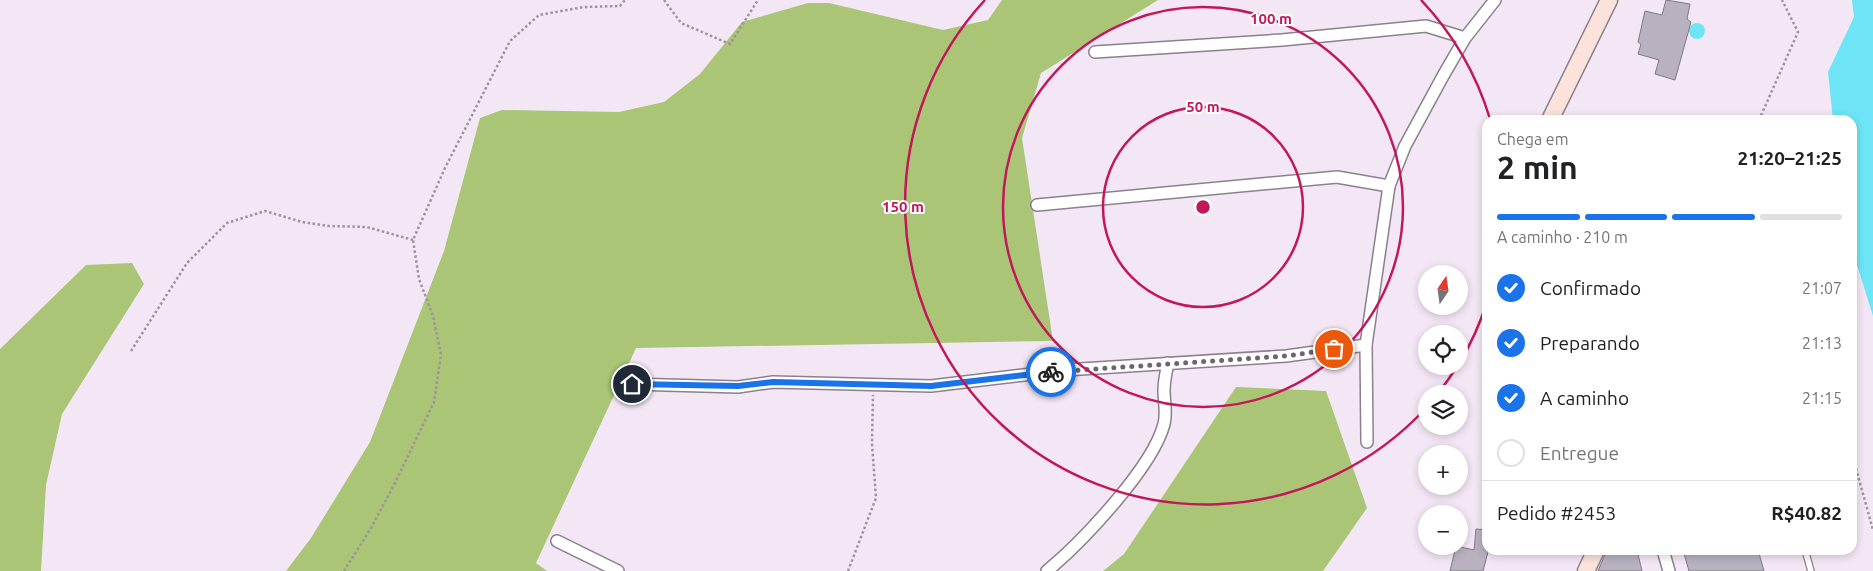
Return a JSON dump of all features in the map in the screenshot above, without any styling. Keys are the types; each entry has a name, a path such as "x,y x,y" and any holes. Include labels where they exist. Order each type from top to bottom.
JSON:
{"main road":[{"path":"1552,115 1610,0"},
{"path":"1586,571 1594,555"}],"street":[{"path":"1367,442 1366,344 1389,186 1405,146 1465,38 1494,0"},
{"path":"1095,52 1282,40 1426,26 1465,38"},
{"path":"1037,205 1336,177 1389,186"},
{"path":"632,384 738,386 773,382 931,386 1066,370 1286,356 1366,344"},
{"path":"1047,571 1066,554 1126,489 1156,444 1164,422 1164,390 1168,363"},
{"path":"557,541 618,571"},
{"path":"1664,555 1669,571"}],"lane":[{"path":"1806,555 1811,571"}],"path":[{"path":"344,571 371,528 414,446 434,402 441,355 433,316 419,279 413,240 445,168 510,41 539,15 584,7 620,6 625,0"},
{"path":"664,0 681,23 730,44 758,0"},
{"path":"1761,115 1798,32 1782,0"},
{"path":"131,351 187,263 226,223 265,211 330,226 367,227 413,240"},
{"path":"848,571 876,498 872,444 873,385"},
{"path":"1857,477 1873,530"}],"green space":[{"path":"1002,0 1158,0 1041,73 1022,138 1053,341 636,348 536,563 547,571 286,571 311,538 370,442 444,251 480,118 502,110 619,112 664,102 700,74 742,22 808,3 829,3 943,30 988,20"},
{"path":"132,263 144,284 62,414 46,485 41,571 0,571 0,349 86,265"},
{"path":"1236,387 1326,391 1367,508 1323,571 1103,571 1124,554"}],"water":[{"path":"1852,0 1873,0 1873,316 1857,265 1857,115 1832,115 1828,72 1854,17"},
{"path":"1694,23 1700,23 1705,28 1703,37 1694,39 1689,34 1689,28"}],"building":[{"path":"1666,0 1690,4 1687,19 1691,22 1675,80 1655,74 1659,60 1638,54 1641,44 1638,42 1645,11 1662,15"},
{"path":"1476,529 1482,530 1482,555 1487,555 1483,571 1450,571 1454,555 1468,555 1468,549 1474,550"},
{"path":"1605,555 1638,555 1642,571 1598,571"},
{"path":"1684,555 1759,555 1764,571 1689,571"}],"way so far":[{"path":"1051,372 1286,356 1334,349"}],"route":[{"path":"632,384 738,386 773,382 931,386 1051,372"}]}
